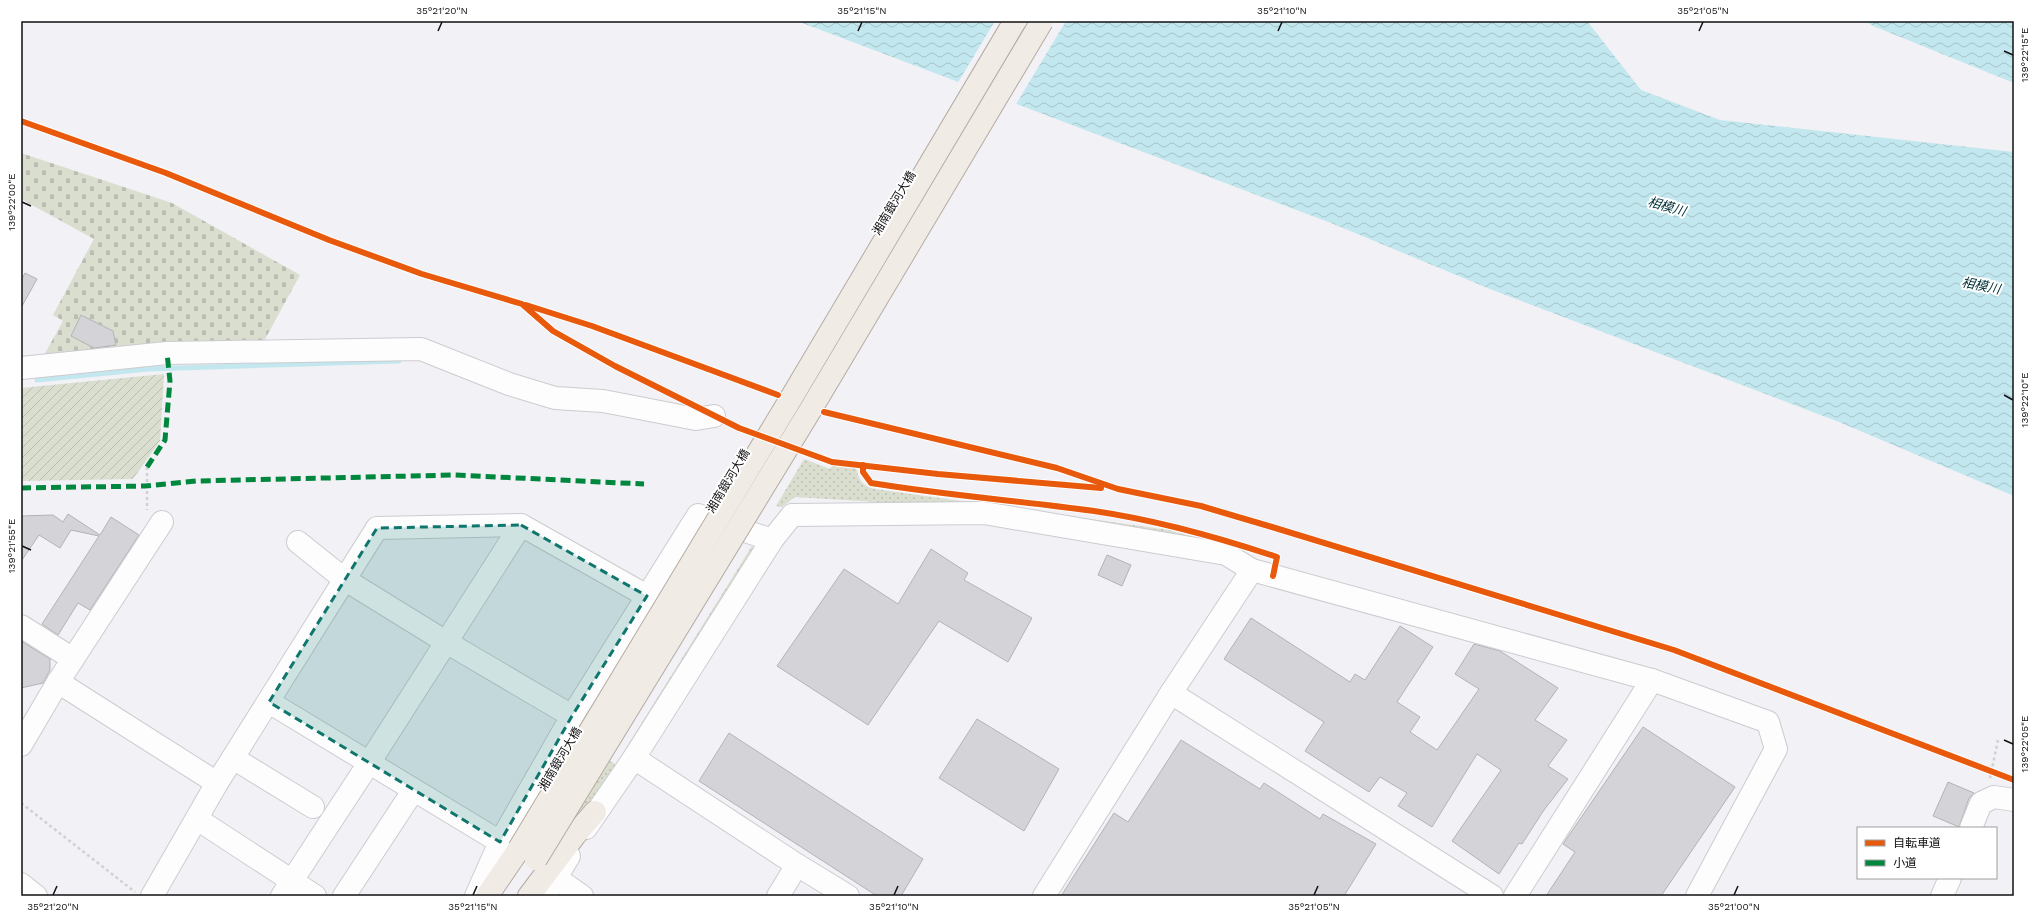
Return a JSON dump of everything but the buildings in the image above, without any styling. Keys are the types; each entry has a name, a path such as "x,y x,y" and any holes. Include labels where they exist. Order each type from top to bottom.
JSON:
{"main road":[{"name":"湘南銀河大橋","path":"518,850 794,393 1015,21"},
{"path":"488,896 812,409 1042,21"},
{"path":"529,896 575,835 595,812"},
{"path":"514,896 518,850"}],"street":[{"path":"24,366 167,353 421,349 509,384 555,398 603,401 696,419 714,416"},
{"path":"582,896 550,887 595,812 634,758 772,540 792,515 984,513 1226,554 1252,570 1652,680 1768,722 1776,750 1697,896"},
{"path":"476,896 482,880 518,850 572,716 698,515 772,540"},
{"path":"21,744 73,659 154,516"},
{"path":"287,889 521,525"},
{"path":"152,896 217,783 269,702 376,528 521,525 647,596"},
{"path":"298,542 344,579 446,642 572,716"},
{"path":"1044,896 1171,693 1252,570"},
{"path":"21,626 73,659"},
{"path":"1515,896 1652,680"},
{"path":"58,682 217,783"},
{"path":"1171,693 1492,896"},
{"path":"269,702 413,790 518,850"},
{"path":"233,758 314,807"},
{"path":"634,758 848,896"},
{"path":"344,896 413,790"},
{"path":"1971,827 1981,804 1994,797 2014,800"},
{"path":"197,819 287,889 315,896"},
{"path":"778,896 798,865"},
{"path":"1942,896 1950,879"},
{"path":"21,884 36,896"}],"path":[{"path":"147,467 154,516"},
{"path":"1992,771 1998,740"},
{"path":"1985,768 2000,774"},
{"path":"21,803 140,896"}],"highlighted area":[{"path":"521,525 647,596 572,716 500,842 269,702 377,528"}],"green space":[{"path":"21,153 172,203 300,275 264,341 43,357 63,321 53,315 94,239 21,199"},
{"path":"164,374 160,441 133,479 21,481 21,388"},
{"path":"804,459 830,469 832,466 856,468 858,476 862,482 875,489 1169,530 1193,537 1192,541 959,507 795,497 782,507 776,506"},
{"path":"752,546 754,550 630,751 626,748"},
{"path":"610,761 617,765 617,769 547,858"}],"water":[{"name":"相模川","path":"797,21 1587,21 1641,90 1720,120 2014,152 2014,496 1839,422 1490,289 1331,223"},
{"path":"1865,21 2014,21 2014,83 1873,26"}],"pier":[{"path":"995,21 1066,21 1015,106 957,84"}],"waterway":[{"path":"37,380 148,369 399,361"}],"marked path":[{"path":"147,467 165,440 170,381 167,353"},
{"path":"21,488 145,486 196,481 455,475 644,484"}],"cycle path":[{"path":"21,121 166,173 329,240 422,274 522,304 553,331 615,366 739,428 832,462 938,474 1101,488"},
{"path":"526,305 592,326 778,395"},
{"path":"824,412 1057,468 1118,489 1201,506 1674,650 2014,780"},
{"path":"863,465 863,472 871,483 1094,511 1140,519 1209,536 1277,557 1273,576"}]}
